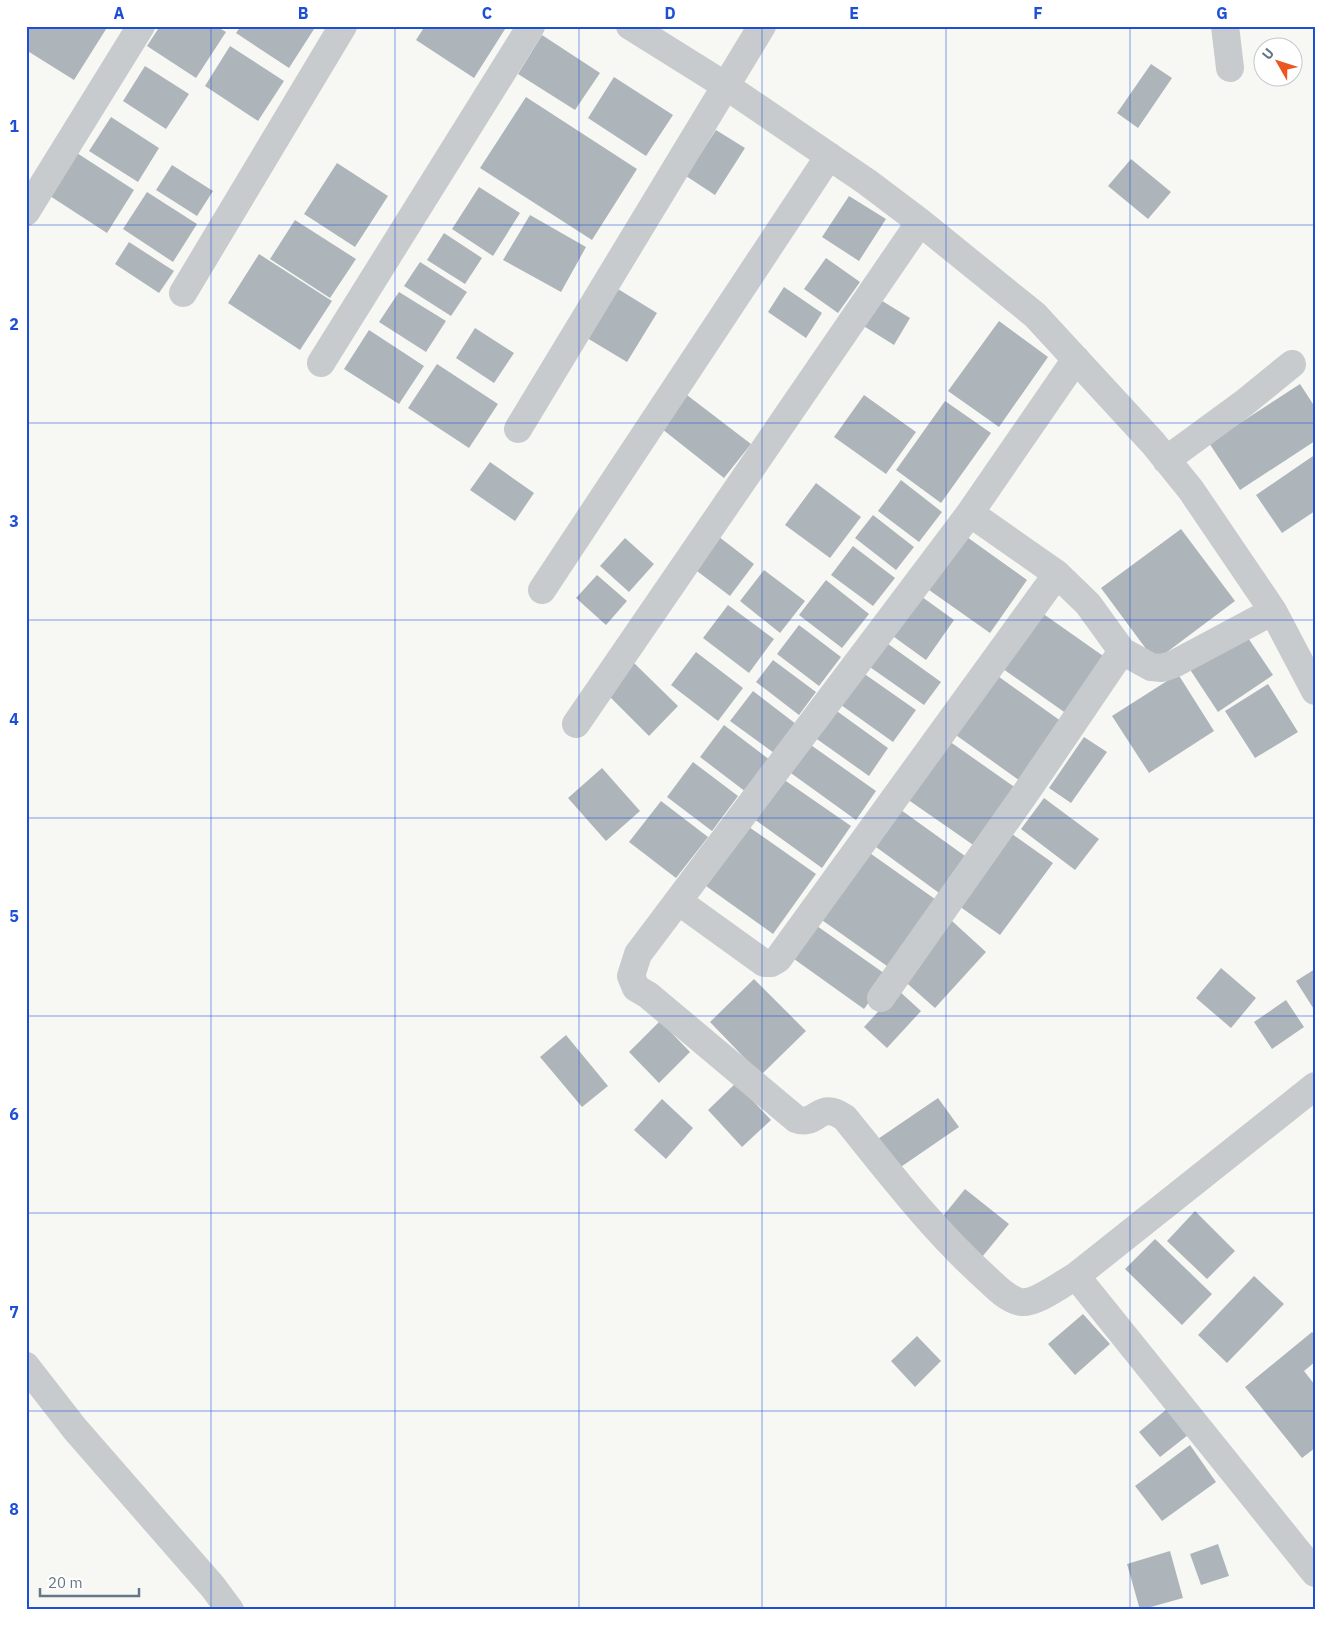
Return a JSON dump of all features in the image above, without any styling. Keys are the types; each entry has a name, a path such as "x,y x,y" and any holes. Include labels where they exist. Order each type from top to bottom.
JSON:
{"street":[{"path":"26,212 141,26"},
{"path":"183,294 343,26"},
{"path":"321,363 531,26"},
{"path":"630,26 726,86 867,182 920,222 1035,315 1153,443 1191,490 1273,611 1315,691"},
{"path":"518,429 762,26"},
{"path":"1225,26 1230,68"},
{"path":"542,590 829,156"},
{"path":"576,724 920,222"},
{"path":"1076,359 970,513 638,954 631,976 636,988 648,995 796,1119 807,1121 828,1110 836,1112 844,1118 950,1245 1000,1290 1013,1299 1022,1302 1034,1300 1076,1276 1315,1086"},
{"path":"1166,460 1244,403 1292,364"},
{"path":"970,513 1056,574 1088,604 1122,651 1151,667 1162,668 1174,664 1273,611"},
{"path":"678,901 764,964 778,959 1056,574"},
{"path":"882,998 1028,791 1122,651"},
{"path":"1076,1276 1315,1573"},
{"path":"26,1366 75,1429 213,1587 230,1610"}],"building":[{"path":"30,26 108,26 74,80 26,50 26,32"},
{"path":"160,26 216,26 226,32 196,78 147,46"},
{"path":"241,26 316,26 289,68 236,33"},
{"path":"425,26 507,26 474,78 416,40"},
{"path":"542,35 600,73 575,110 518,74"},
{"path":"230,46 284,81 258,121 205,86"},
{"path":"1151,64 1172,78 1138,128 1117,113"},
{"path":"145,66 189,94 166,129 123,101"},
{"path":"614,77 673,115 646,156 588,118"},
{"path":"526,97 637,169 592,240 480,168"},
{"path":"111,117 159,148 138,182 89,151"},
{"path":"716,130 745,148 715,195 686,176"},
{"path":"77,153 134,190 107,233 50,196"},
{"path":"1131,159 1171,192 1148,219 1108,186"},
{"path":"337,163 388,196 355,247 304,214"},
{"path":"172,165 213,191 197,216 156,190"},
{"path":"479,187 520,213 493,256 452,229"},
{"path":"147,192 197,224 173,262 123,229"},
{"path":"849,196 886,219 859,261 822,237"},
{"path":"530,215 586,247 561,292 503,260"},
{"path":"295,220 356,259 330,298 270,259"},
{"path":"444,233 482,258 465,284 427,260"},
{"path":"129,242 174,271 159,293 115,264"},
{"path":"259,254 332,301 300,350 228,303"},
{"path":"826,258 860,282 838,313 804,289"},
{"path":"420,262 467,292 451,316 404,286"},
{"path":"784,287 822,313 806,338 768,312"},
{"path":"618,289 657,313 627,362 587,338"},
{"path":"399,292 446,321 426,352 379,322"},
{"path":"879,299 910,318 894,345 862,325"},
{"path":"999,321 1048,357 999,427 948,391"},
{"path":"475,328 514,353 494,383 456,358"},
{"path":"369,330 424,366 399,404 344,369"},
{"path":"437,364 498,404 469,448 408,408"},
{"path":"1300,384 1315,407 1315,441 1240,490 1209,443"},
{"path":"683,392 751,444 724,478 657,425"},
{"path":"864,395 916,432 886,474 834,437"},
{"path":"945,401 991,433 941,503 896,470"},
{"path":"1313,456 1315,458 1315,511 1282,533 1256,495"},
{"path":"490,462 534,493 515,521 470,490"},
{"path":"901,480 942,512 919,542 878,511"},
{"path":"816,483 861,517 830,558 785,525"},
{"path":"873,515 914,547 896,570 855,538"},
{"path":"1181,529 1235,601 1155,661 1101,588"},
{"path":"960,532 1027,580 990,633 922,585"},
{"path":"714,533 754,564 730,596 689,565"},
{"path":"625,538 654,564 629,592 600,566"},
{"path":"853,546 895,578 873,606 831,575"},
{"path":"764,570 805,601 780,633 740,601"},
{"path":"597,575 627,601 606,625 576,598"},
{"path":"826,580 869,614 842,648 799,615"},
{"path":"918,594 954,620 926,660 890,634"},
{"path":"728,605 774,639 749,673 703,638"},
{"path":"1035,608 1106,658 1067,714 996,664"},
{"path":"799,625 841,657 819,686 777,654"},
{"path":"1244,632 1273,675 1218,712 1189,668"},
{"path":"884,641 941,682 924,705 867,665"},
{"path":"696,652 743,688 718,721 671,685"},
{"path":"773,660 816,692 799,715 756,682"},
{"path":"634,663 678,706 649,736 606,693"},
{"path":"856,668 916,710 893,742 834,700"},
{"path":"995,674 1065,724 1023,783 953,733"},
{"path":"1178,674 1214,731 1149,773 1112,716"},
{"path":"1268,684 1298,732 1255,758 1225,711"},
{"path":"753,691 796,724 774,753 730,721"},
{"path":"834,709 888,748 869,776 814,737"},
{"path":"724,725 770,760 746,792 700,757"},
{"path":"1084,737 1107,752 1071,803 1049,788"},
{"path":"949,741 1020,791 979,849 907,799"},
{"path":"808,743 876,791 856,820 788,771"},
{"path":"693,762 738,796 712,831 667,797"},
{"path":"602,768 640,811 606,841 568,798"},
{"path":"783,779 851,826 822,868 754,819"},
{"path":"1044,798 1099,839 1075,870 1021,829"},
{"path":"661,801 708,837 676,878 629,842"},
{"path":"901,810 972,861 946,898 876,847"},
{"path":"749,827 816,874 773,934 706,886"},
{"path":"1012,834 1053,863 1000,935 959,906"},
{"path":"867,851 942,904 894,971 819,918"},
{"path":"810,921 888,976 864,1009 787,954"},
{"path":"952,921 986,952 935,1008 901,978"},
{"path":"1221,968 1256,998 1231,1028 1196,998"},
{"path":"1315,969 1315,1011 1296,981"},
{"path":"754,979 806,1031 761,1075 710,1022"},
{"path":"898,990 921,1011 887,1048 864,1027"},
{"path":"1286,1000 1304,1027 1272,1049 1254,1022"},
{"path":"660,1021 690,1052 659,1083 629,1052"},
{"path":"566,1035 608,1086 582,1107 540,1057"},
{"path":"736,1083 771,1120 742,1147 708,1110"},
{"path":"938,1098 959,1127 892,1173 872,1143"},
{"path":"662,1099 693,1128 666,1159 634,1130"},
{"path":"965,1189 1009,1224 978,1262 935,1226"},
{"path":"1195,1211 1235,1251 1207,1279 1167,1241"},
{"path":"1155,1239 1212,1294 1182,1325 1125,1269"},
{"path":"1254,1276 1284,1304 1227,1363 1198,1335"},
{"path":"1083,1314 1110,1344 1075,1375 1048,1344"},
{"path":"1312,1332 1315,1335 1315,1362 1304,1371 1315,1385 1315,1448 1302,1458 1245,1387"},
{"path":"917,1336 941,1361 915,1387 891,1361"},
{"path":"1167,1409 1188,1435 1160,1457 1139,1432"},
{"path":"1190,1445 1216,1482 1162,1521 1135,1486"},
{"path":"1218,1544 1229,1576 1201,1585 1190,1554"},
{"path":"1170,1551 1183,1598 1140,1610 1127,1564"}]}
